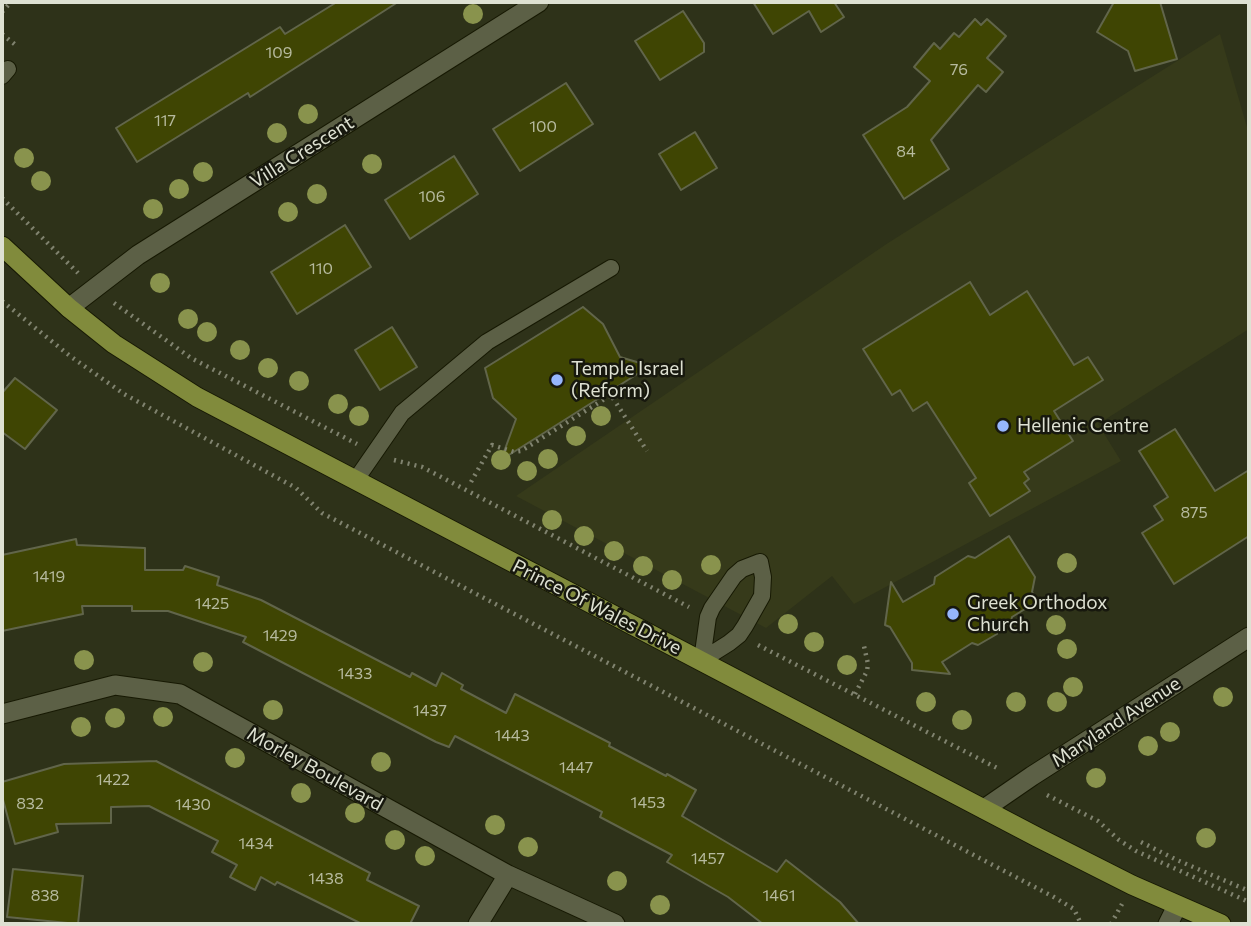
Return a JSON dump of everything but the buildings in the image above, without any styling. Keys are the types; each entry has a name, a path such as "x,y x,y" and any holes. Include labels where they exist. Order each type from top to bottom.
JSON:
{"main road":[{"name":"Prince Of Wales Drive","path":"2,246 69,308 114,344 197,397 984,809 1177,906 1221,924"}],"street":[{"name":"Villa Crescent","path":"69,308 138,255 538,2"},
{"name":"Maryland Avenue","path":"984,809 1249,637"},
{"name":"Morley Boulevard","path":"2,714 115,685 180,694 508,875 615,924"},
{"path":"478,924 508,875"},
{"path":"1168,924 1177,906"}],"lane":[{"path":"355,481 402,413 487,342 611,268"},
{"path":"760,562 763,577 762,596 739,635 702,660 708,618 734,576 742,569 760,562"}],"path":[{"path":"2,12 11,2"},
{"path":"2,34 26,55"},
{"path":"2,198 56,254 94,288 191,358 374,453 422,467 708,618"},
{"path":"2,301 70,356 124,394 296,488 323,513 1070,905 1082,924"},
{"path":"471,482 492,445 513,452 521,451 611,395 647,451"},
{"path":"739,635 1098,821 1136,851 1249,902"},
{"path":"855,694 867,671 864,646"},
{"path":"1141,842 1249,891"}],"shaded area":[{"path":"1220,34 1249,134 1249,329 1098,424 1121,461 854,604 832,576 766,628 516,496 888,243"}],"place":[{"name":"Temple Israel (Reform)","path":"557,380"},
{"name":"Hellenic Centre","path":"1003,426"},
{"name":"Greek Orthodox Church","path":"953,614"}]}
